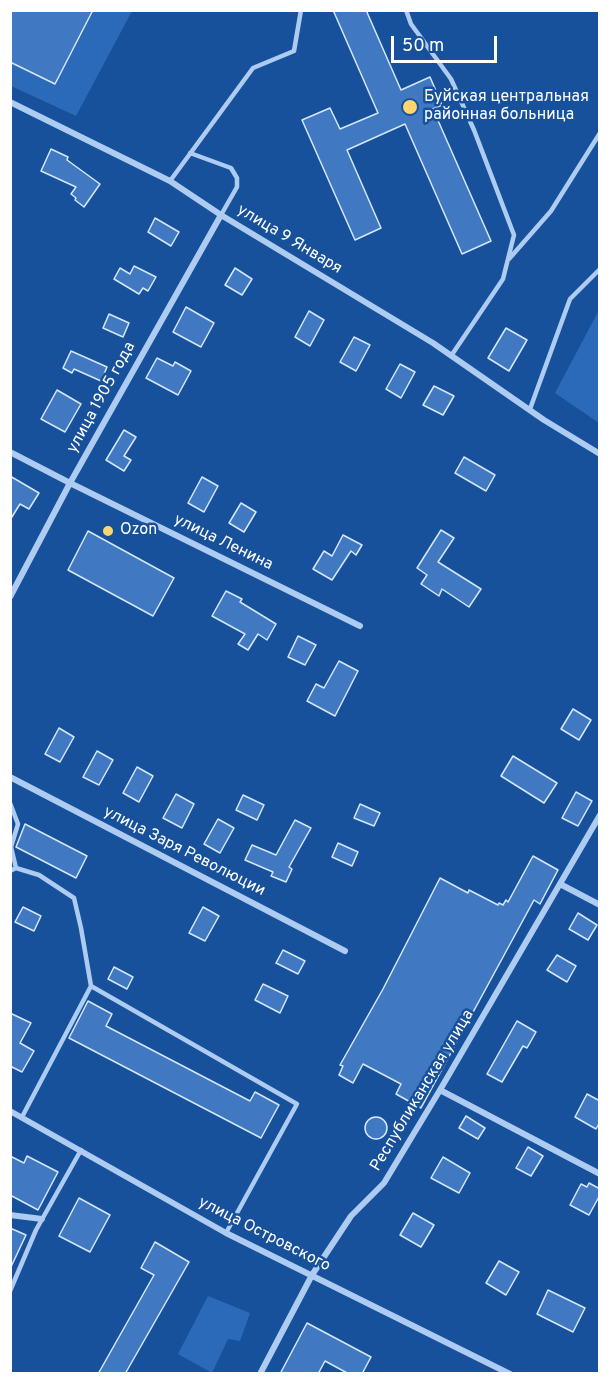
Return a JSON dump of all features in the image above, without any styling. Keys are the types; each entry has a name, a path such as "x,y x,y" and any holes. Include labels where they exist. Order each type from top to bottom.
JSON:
{"street":[{"name":"улица 9 Января","path":"10,102 170,181 221,215 451,356 544,420 600,454"},
{"name":"улица 1905 года","path":"10,597 70,483 221,215"},
{"name":"улица Ленина","path":"10,452 360,626"},
{"name":"улица Заря Революции","path":"10,777 345,951"},
{"name":"Республиканская улица","path":"260,1374 312,1275 351,1216 384,1183 600,815"},
{"path":"560,884 600,904"},
{"path":"440,1090 600,1174"},
{"name":"улица Островского","path":"10,1111 226,1233 510,1374"},
{"path":"10,1215 42,1219"}],"lane":[{"path":"170,181 253,69 294,51 301,10"},
{"path":"406,10 411,24 451,80 474,130 514,235 503,279 451,356"},
{"path":"508,261 551,210 600,133"},
{"path":"190,153 231,168 237,177 237,187 221,215"},
{"path":"530,409 570,299 600,269"},
{"path":"10,803 18,824 11,847 16,868"},
{"path":"10,871 16,868 39,875 74,898 91,986 22,1117"},
{"path":"91,986 297,1104 226,1233"},
{"path":"10,1291 42,1219 81,1150"}],"shaded area":[{"path":"11,11 132,11 76,116 11,86"},
{"path":"599,310 599,423 555,393"},
{"path":"208,1296 250,1313 240,1341 228,1339 212,1373 178,1354"}],"building":[{"path":"10,10 93,10 55,84 10,62"},
{"path":"333,10 366,10 401,90 430,77 442,105 433,109 491,241 462,254 405,124 347,150 381,228 355,240 302,120 330,108 340,129 378,113"},
{"path":"51,149 68,157 67,160 100,184 84,207 71,194 76,187 41,171"},
{"path":"155,218 179,232 171,246 148,232"},
{"path":"134,266 156,277 148,291 143,288 139,294 114,279 120,268 130,274"},
{"path":"235,268 252,279 242,295 225,285"},
{"path":"186,307 214,323 201,347 173,332"},
{"path":"309,311 324,320 310,346 295,337"},
{"path":"109,314 129,323 123,337 103,328"},
{"path":"506,328 527,340 509,371 488,358"},
{"path":"354,337 370,345 356,371 340,362"},
{"path":"71,351 107,367 101,381 74,369 72,373 63,368"},
{"path":"157,358 173,366 175,362 191,371 178,395 146,378"},
{"path":"400,364 415,372 401,398 386,389"},
{"path":"434,386 454,396 443,415 423,405"},
{"path":"57,390 81,404 65,432 41,419"},
{"path":"124,430 136,437 124,456 131,460 124,471 106,460"},
{"path":"464,457 495,475 486,491 455,473"},
{"path":"10,476 39,493 29,509 20,504 10,520"},
{"path":"202,477 218,486 204,512 188,503"},
{"path":"241,503 256,512 244,532 229,523"},
{"path":"441,530 454,538 438,562 481,589 469,607 442,589 439,596 421,584 427,575 417,568"},
{"path":"88,531 174,578 153,616 68,570"},
{"path":"343,535 362,545 356,555 351,551 332,580 313,569 324,551 332,556"},
{"path":"226,591 242,599 240,602 276,624 267,640 258,634 248,650 238,644 245,634 212,616"},
{"path":"298,636 316,645 305,665 288,657"},
{"path":"339,661 358,671 335,716 307,701 316,684 324,688"},
{"path":"573,709 591,720 579,740 561,729"},
{"path":"59,728 74,737 60,762 45,754"},
{"path":"97,751 113,760 99,785 83,777"},
{"path":"513,756 557,783 544,803 501,776"},
{"path":"137,767 153,776 139,802 123,793"},
{"path":"576,792 592,801 578,826 562,818"},
{"path":"176,794 194,804 182,828 163,818"},
{"path":"243,795 264,805 257,820 236,810"},
{"path":"360,804 380,813 374,826 354,818"},
{"path":"218,819 234,828 220,853 204,844"},
{"path":"295,820 311,828 289,867 292,869 286,882 271,876 273,872 245,860 252,845 276,855"},
{"path":"25,824 87,856 76,878 16,847"},
{"path":"338,843 358,852 352,866 332,857"},
{"path":"533,856 558,870 540,904 534,900 421,1108 396,1094 401,1084 363,1064 353,1083 339,1075 343,1066 340,1065 383,989 440,878 468,893 469,890 498,905 499,903 503,905 506,900 508,902"},
{"path":"23,907 41,916 34,931 15,922"},
{"path":"203,907 219,916 205,941 189,933"},
{"path":"578,913 597,925 588,940 569,929"},
{"path":"283,950 305,961 298,974 276,963"},
{"path":"557,955 576,966 567,982 547,970"},
{"path":"114,967 133,977 127,989 108,979"},
{"path":"263,984 288,996 280,1013 255,1000"},
{"path":"88,1001 112,1014 106,1026 250,1101 255,1092 279,1105 261,1138 69,1038"},
{"path":"10,1013 31,1023 20,1043 34,1051 22,1072 10,1066"},
{"path":"517,1021 536,1032 527,1048 523,1046 502,1082 487,1074"},
{"path":"587,1094 600,1101 600,1122 596,1129 575,1117"},
{"path":"466,1116 485,1128 478,1139 459,1128"},
{"path":"376,1117 384,1120 387,1128 384,1136 376,1139 368,1136 365,1128 368,1120"},
{"path":"528,1147 543,1156 531,1176 516,1168"},
{"path":"10,1156 24,1163 27,1156 58,1172 38,1210 10,1195"},
{"path":"443,1157 470,1173 459,1193 431,1178"},
{"path":"589,1183 600,1189 600,1195 589,1215 570,1205 581,1184 587,1187"},
{"path":"79,1198 110,1215 90,1252 59,1236"},
{"path":"413,1213 434,1225 421,1247 400,1235"},
{"path":"10,1228 26,1235 10,1269"},
{"path":"155,1242 189,1262 125,1374 98,1374 154,1275 141,1268"},
{"path":"499,1261 519,1272 506,1295 486,1283"},
{"path":"548,1290 585,1308 573,1332 537,1314"},
{"path":"307,1323 371,1357 362,1374 349,1374 325,1361 318,1374 280,1374"}],"place":[{"name":"Буйская центральная районная больница","path":"410,107"},
{"name":"Ozon","path":"108,531"}]}
